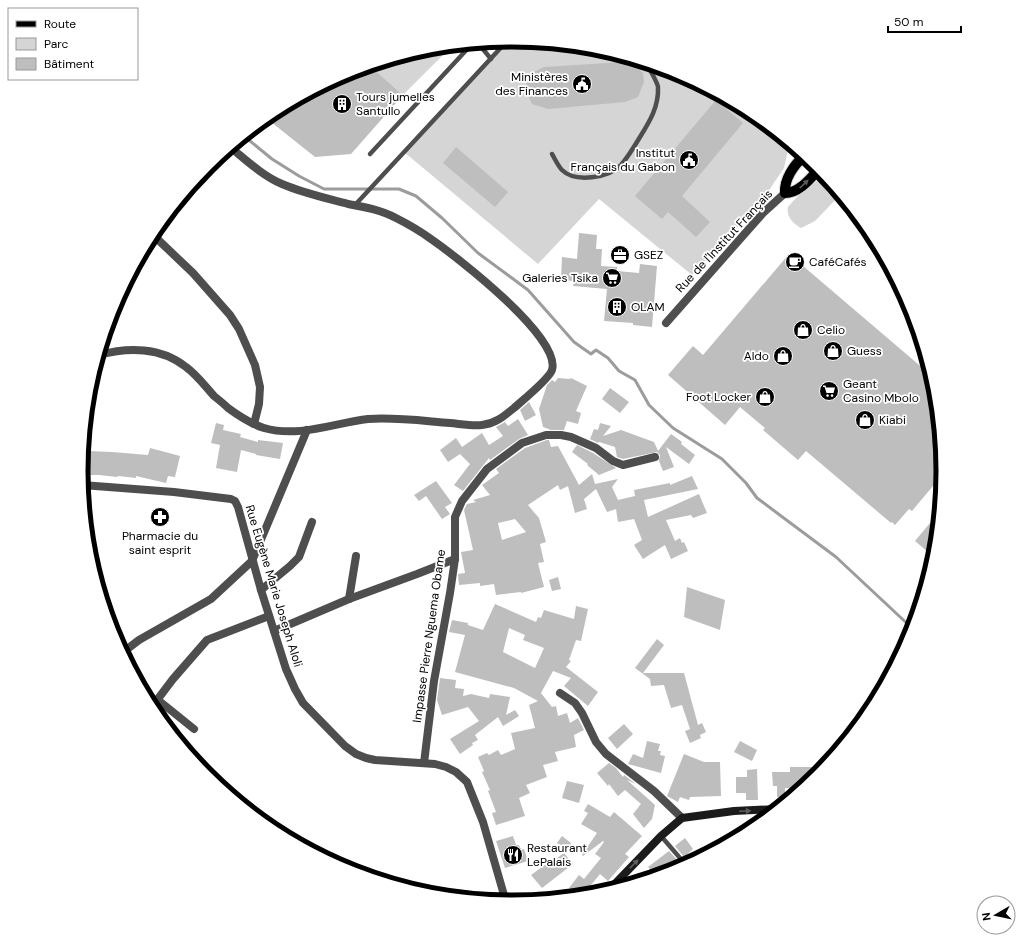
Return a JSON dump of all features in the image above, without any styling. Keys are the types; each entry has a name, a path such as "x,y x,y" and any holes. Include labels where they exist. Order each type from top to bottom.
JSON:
{"main road":[{"path":"797,165 799,158"},
{"path":"801,160 786,181 785,193 790,193 797,190 815,174"},
{"path":"614,884 661,836 682,818 734,811 768,809"}],"street":[{"path":"105,354 114,351 140,350 164,353 187,367 215,396 236,414 263,428 275,430 307,430 371,419 481,425 492,423 531,393 552,372 554,362 550,350 530,324 468,267 415,228 384,212 304,192 281,184 234,151"},
{"name":"Rue de l'Institut Français","path":"666,323 762,213 785,193"},
{"path":"157,239 193,273 230,315 239,329 255,365 260,387 259,404 254,424"},
{"path":"127,649 139,640 211,599 252,561 307,430"},
{"name":"Impasse Pierre Nguema Obame","path":"424,763 434,681 455,559 455,517 462,501 487,469 522,443 546,435 571,437 596,448 618,464 623,465 655,457"},
{"name":"Rue Eugène Marie Joseph Aloli","path":"88,485 174,492 231,499 235,501 260,590 286,669 303,703 345,746 356,754 375,760 435,764 456,772 467,782 484,822 504,896"},
{"path":"260,590 290,566 299,556 312,522"},
{"path":"349,599 356,556"},
{"path":"274,632 349,599 455,559"},
{"path":"156,702 173,679 207,640 269,616"},
{"path":"560,693 575,703 582,713 596,742 606,754 654,791 682,818"},
{"path":"158,700 194,729"}],"lane":[{"path":"355,205 501,47"},
{"path":"482,48 491,59"},
{"path":"370,154 466,50"},
{"path":"552,154 562,170 572,176 589,178 606,175 620,166 631,152 649,123 656,108 658,85 653,72"},
{"path":"661,836 682,860"}],"green space":[{"path":"501,47 512,47 540,48 595,55 622,61 674,79 724,104 748,119 788,149 784,168 759,205 692,275 599,199 538,264 404,152"},
{"path":"445,53 403,95 375,70 402,61"},
{"path":"820,179 837,199 815,221 801,228 791,219 788,214 788,207 805,189"}],"building":[{"path":"623,62 637,67 643,73 644,82 638,97 625,102 548,109 532,104 525,90 530,74 544,67"},
{"name":"Tours jumelles Santullo","path":"375,70 403,95 351,154 315,157 271,122 324,91 350,79"},
{"name":"Institut Français du Gabon","path":"716,100 743,123 682,196 710,222 696,237 668,212 662,219 635,196"},
{"path":"456,147 508,192 495,207 443,163"},
{"path":"579,233 597,235 596,249 602,249 601,266 617,267 617,271 639,273 640,264 657,266 652,327 633,325 633,323 604,321 607,289 573,286 574,281 561,280 562,257 577,259"},
{"name":"Geant Casino Mbolo","path":"789,254 923,369 933,416 936,444 936,482 912,511 909,509 895,525 892,522 891,523 806,451 798,460 763,430 765,428 740,407 725,425 668,375 693,346 703,355"},
{"path":"558,378 571,378 587,386 576,411 581,413 578,424 567,421 564,430 551,430 543,427 539,409 547,385 552,380 555,382"},
{"path":"610,388 629,402 620,413 602,399"},
{"path":"529,402 536,415 525,421 520,410"},
{"path":"518,419 528,435 519,439 490,460 489,458 463,491 454,485 470,464 460,454 448,462 440,450 456,438 462,447 482,433 489,445 503,436 496,427 505,422 508,426"},
{"path":"216,423 224,425 223,430 241,434 240,437 258,442 258,440 283,443 280,459 256,455 241,450 237,472 216,468 220,445 211,443"},
{"path":"600,423 611,426 603,436 621,430 654,442 658,451 671,434 682,442 681,444 695,455 689,464 666,447 674,467 663,471 659,461 660,455 657,452 623,459 617,457 615,447 599,442 598,443 590,439 594,429 598,430"},
{"path":"549,440 551,447 558,446 579,485 592,474 595,484 618,479 612,487 618,500 635,496 634,490 670,483 670,485 692,476 698,489 644,500 648,517 699,494 707,513 693,518 691,515 666,520 675,541 680,538 682,543 684,542 688,551 671,559 665,545 643,559 634,545 642,540 634,519 618,522 616,509 607,512 596,489 584,499 587,509 575,513 568,486 560,490 558,485 528,505 539,518 546,542 540,544 544,562 538,563 544,587 521,593 496,595 494,584 480,586 480,583 459,585 458,574 465,573 461,552 473,550 464,510 467,504 476,502 473,500 490,495 482,485 499,473 496,469 525,448","holes":["515,519 526,532 502,540 498,523"]},
{"path":"577,445 593,453 616,468 599,475 587,465 588,464 572,452"},
{"path":"150,448 180,456 175,477 168,476 166,483 136,476 136,478 88,475 88,451 148,455"},
{"path":"436,481 452,503 445,507 450,514 442,519 426,496 419,501 414,495"},
{"path":"934,518 928,552 915,541"},
{"path":"558,577 561,589 552,591 549,580"},
{"path":"687,587 725,600 720,630 684,617"},
{"path":"495,604 536,622 538,617 541,618 544,610 574,619 576,606 588,609 581,641 576,640 569,660 571,661 566,667 598,692 588,706 564,686 571,678 553,671 541,693 552,707 556,706 558,716 567,713 570,723 578,718 584,730 574,735 576,747 555,752 558,761 543,765 547,777 526,785 530,793 519,798 525,816 496,825 492,813 496,812 488,791 490,790 482,772 484,771 478,757 487,753 489,755 498,750 501,755 515,749 511,733 535,728 529,705 538,701 514,688 455,672 465,635 449,632 452,620 468,623 468,625 483,630","holes":["509,628 525,635 523,640 544,648 535,668 503,652"]},
{"path":"657,639 664,645 643,673 684,673 698,725 702,723 706,732 700,735 701,738 690,743 685,731 690,729 682,705 671,708 664,685 651,686 650,679 635,668"},
{"path":"440,678 456,680 455,688 464,689 463,696 471,694 489,698 490,694 510,697 506,715 515,710 519,716 503,726 498,717 475,735 478,740 472,743 473,745 460,754 450,739 479,721 468,707 442,715 437,700"},
{"path":"624,724 633,734 617,749 608,738"},
{"path":"647,741 660,744 658,751 661,751 660,755 665,756 661,773 628,764 633,754 643,758"},
{"path":"740,741 757,750 752,761 734,752"},
{"path":"684,754 704,762 720,762 721,796 690,797 689,800 680,797 678,802 667,796"},
{"path":"609,763 616,768 623,777 624,775 636,784 627,780 655,805 652,819 644,828 633,814 641,804 625,790 618,796 609,784 608,786 597,773"},
{"path":"790,767 812,767 812,772 795,789 785,788 785,796 777,797 777,786 773,786 772,772 790,772"},
{"path":"757,769 758,800 746,800 746,793 736,793 736,777 747,777 747,770"},
{"path":"567,781 584,785 579,803 562,798"},
{"path":"588,804 610,817 614,812 642,836 625,854 629,857 608,881 600,874 588,889 573,891 569,888 579,875 584,879 601,858 595,854 604,842 603,841 583,856 582,855 597,833 581,824 588,813 584,811"},
{"name":"Restaurant LePalais","path":"513,836 516,845 519,845 521,850 524,849 528,861 505,868 496,841"},
{"path":"562,836 571,843 567,850 557,843"},
{"path":"685,838 693,849 684,857 675,846"},
{"path":"669,851 678,861 674,864 644,874 650,869 648,867"},
{"path":"564,853 573,864 542,888 531,875"},
{"path":"539,891 542,895 540,895 534,895"}],"waterway":[{"path":"248,139 272,159 299,176 324,189 399,189 416,196 442,218 478,253 528,290 574,342 591,354 596,350 608,358 619,371 635,380 649,405 673,428 722,459 746,483 757,498 836,557 908,624"}],"place":[{"name":"Ministères des Finances","path":"582,84"},
{"name":"Tours jumelles Santullo","path":"342,104"},
{"name":"Institut Français du Gabon","path":"689,160"},
{"name":"GSEZ","path":"620,255"},
{"name":"CaféCafés","path":"795,262"},
{"name":"Galeries Tsika","path":"612,278"},
{"name":"OLAM","path":"617,307"},
{"name":"Celio","path":"803,330"},
{"name":"Guess","path":"833,351"},
{"name":"Aldo","path":"783,356"},
{"name":"Geant Casino Mbolo","path":"829,391"},
{"name":"Foot Locker","path":"765,397"},
{"name":"Kiabi","path":"865,420"},
{"name":"Pharmacie du saint esprit","path":"160,517"},
{"name":"Restaurant LePalais","path":"513,855"}]}
